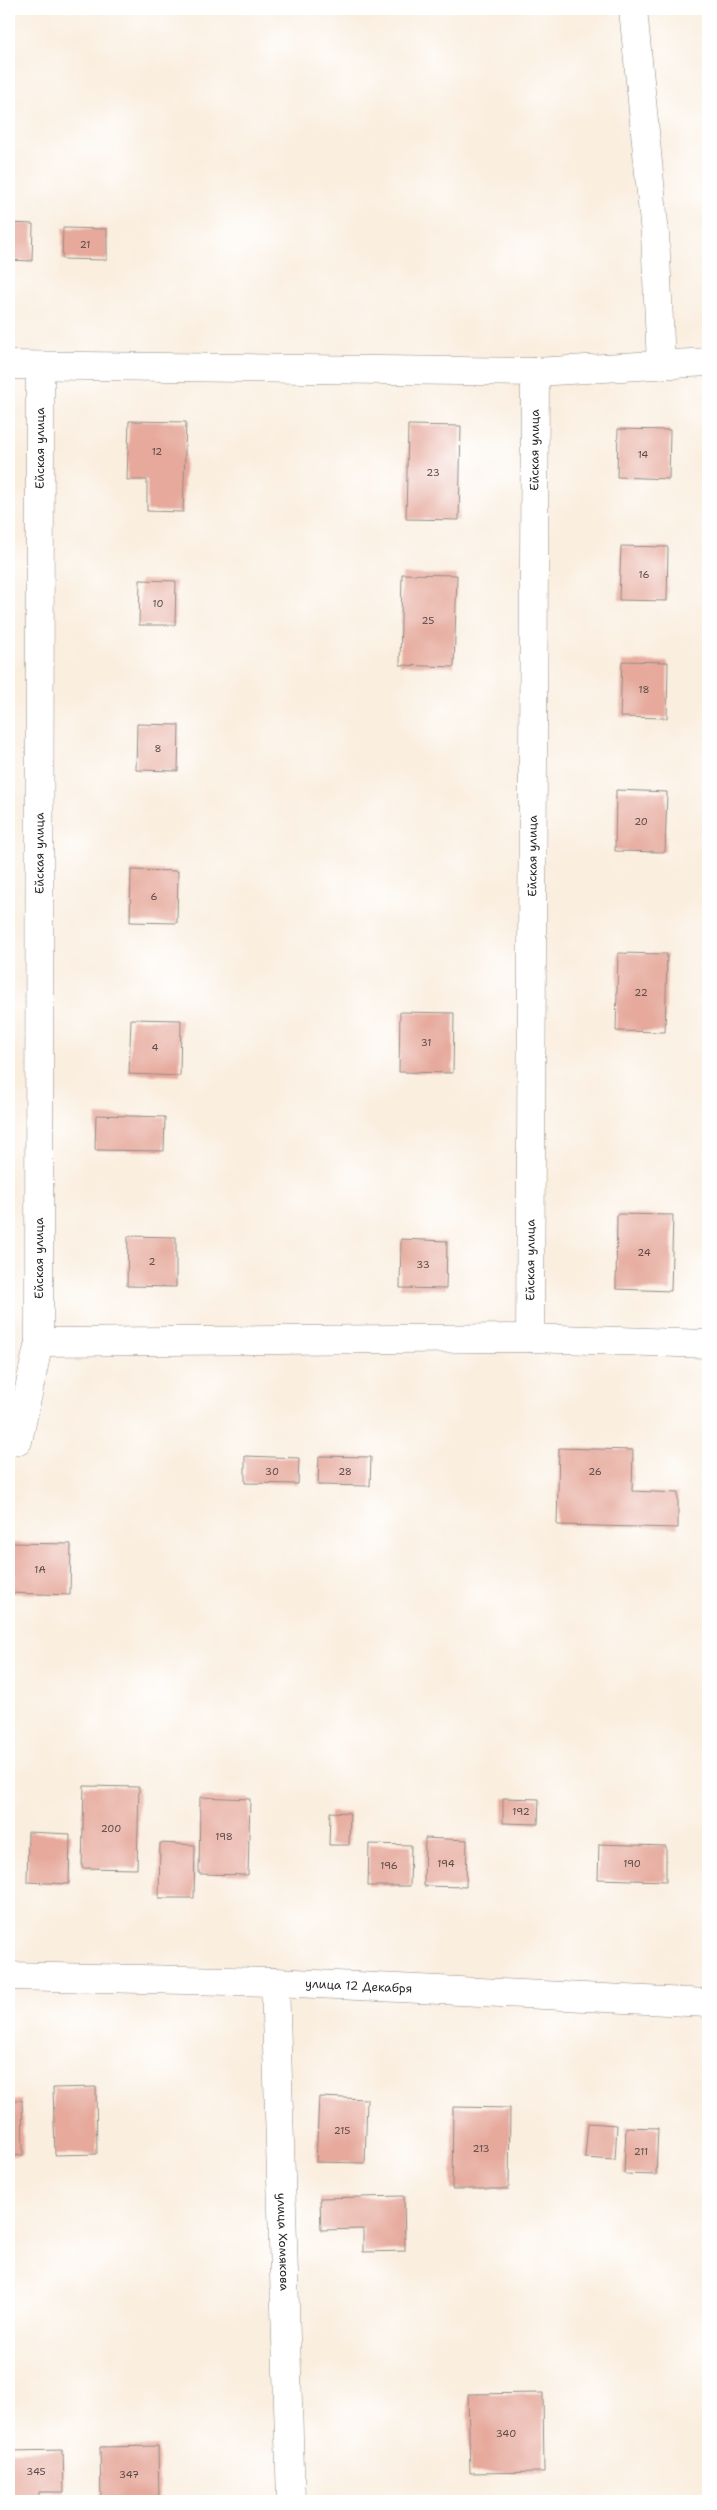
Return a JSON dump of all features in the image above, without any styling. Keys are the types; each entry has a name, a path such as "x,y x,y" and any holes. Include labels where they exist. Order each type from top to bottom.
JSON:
{"street":[{"path":"633,9 655,234 660,364"},
{"path":"9,365 534,372 708,362"},
{"name":"Ейская улица","path":"18,1441 39,1342 40,366"},
{"name":"Ейская улица","path":"530,1338 534,372"},
{"path":"39,1342 530,1338 708,1344"},
{"name":"улица 12 Декабря","path":"9,1976 275,1982 708,2003"},
{"name":"улица Хомякова","path":"275,1982 291,2501"}],"building":[{"path":"9,223 33,224 32,261 9,260"},
{"path":"63,228 107,229 107,260 62,259"},
{"path":"129,421 186,422 183,512 147,511 147,480 127,480"},
{"path":"408,425 461,426 459,520 406,519"},
{"path":"618,429 670,430 669,479 617,477"},
{"path":"621,546 668,547 667,601 619,600"},
{"path":"402,574 457,575 454,667 400,665"},
{"path":"140,580 176,581 175,625 139,625"},
{"path":"622,661 668,662 667,718 620,717"},
{"path":"137,724 179,725 178,771 136,770"},
{"path":"616,790 667,792 665,852 615,851"},
{"path":"131,870 178,871 177,923 130,922"},
{"path":"618,953 667,954 665,1032 616,1031"},
{"path":"400,1012 454,1013 453,1073 399,1072"},
{"path":"131,1019 181,1020 180,1076 129,1074"},
{"path":"96,1115 165,1117 164,1151 95,1150"},
{"path":"617,1214 673,1215 671,1291 616,1289"},
{"path":"128,1236 176,1237 176,1287 127,1286"},
{"path":"401,1239 447,1241 446,1289 400,1288"},
{"path":"559,1448 633,1450 632,1491 678,1493 678,1528 557,1525"},
{"path":"245,1456 299,1458 298,1484 245,1483"},
{"path":"319,1456 371,1457 370,1486 318,1485"},
{"path":"9,1543 71,1544 70,1595 9,1593"},
{"path":"84,1786 139,1787 137,1869 82,1868"},
{"path":"200,1797 250,1799 248,1875 199,1874"},
{"path":"503,1798 539,1799 538,1824 503,1823"},
{"path":"9,1811 11,1811 10,1853 9,1853"},
{"path":"330,1812 350,1813 349,1845 329,1845"},
{"path":"28,1832 70,1834 69,1884 27,1882"},
{"path":"425,1838 467,1840 466,1887 424,1886"},
{"path":"160,1843 195,1845 194,1898 159,1898"},
{"path":"369,1844 411,1845 410,1886 368,1886"},
{"path":"599,1844 666,1846 666,1881 598,1879"},
{"path":"96,2087 97,2154 55,2155 53,2088"},
{"path":"319,2097 367,2099 365,2163 316,2162"},
{"path":"9,2100 22,2100 23,2155 9,2156"},
{"path":"453,2107 510,2108 509,2189 452,2189"},
{"path":"588,2123 617,2125 615,2160 585,2158"},
{"path":"626,2127 658,2128 656,2175 624,2174"},
{"path":"404,2196 405,2251 363,2252 363,2229 321,2230 320,2198"},
{"path":"543,2393 544,2472 470,2473 468,2394"},
{"path":"158,2446 159,2501 101,2501 100,2447"},
{"path":"63,2450 64,2492 39,2492 39,2501 9,2501 9,2451"}]}
